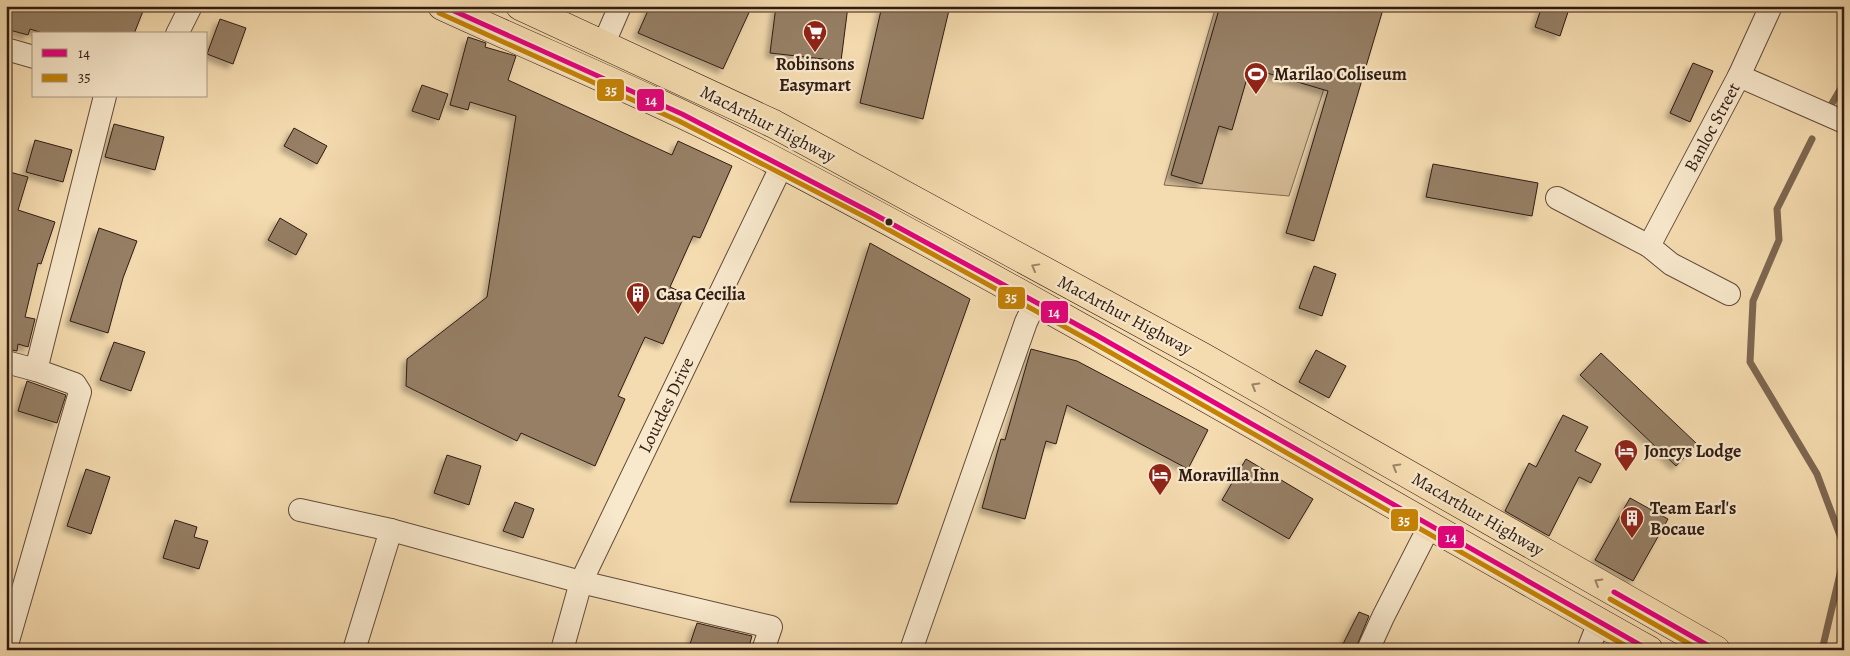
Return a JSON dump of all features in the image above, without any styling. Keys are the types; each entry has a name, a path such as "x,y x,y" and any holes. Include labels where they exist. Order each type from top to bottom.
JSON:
{"highway":[{"name":"MacArthur Highway","path":"442,6 681,114 782,165 1036,302 1649,650"},
{"name":"MacArthur Highway","path":"520,6 559,15 604,43 774,124 1203,357 1716,650"}],"street":[{"path":"178,32 191,6"},
{"path":"604,43 620,6"},
{"name":"Banloc Street","path":"1649,246 1739,76 1771,6"},
{"path":"6,49 32,56"},
{"path":"1739,76 1844,122"},
{"path":"36,370 104,98"},
{"name":"Lourdes Drive","path":"562,650 581,582 782,165"},
{"path":"1557,198 1649,246 1672,264 1729,294"},
{"path":"911,650 1026,322 1036,302"},
{"path":"6,362 75,384 80,392 6,648"},
{"path":"300,510 391,530 581,582 771,627 763,650"},
{"path":"1368,650 1383,616 1430,525"},
{"path":"354,650 391,530"},
{"path":"1588,650 1599,622"}],"shaded area":[{"name":"Marilao Coliseum","path":"1216,6 1351,6 1289,196 1164,185"}],"building":[{"path":"6,6 145,6 135,32 40,32 30,29 28,35 6,29"},
{"path":"650,6 752,6 723,69 638,33"},
{"path":"776,6 848,6 841,61 770,53"},
{"path":"882,6 950,6 923,119 860,103"},
{"path":"1220,6 1384,6 1314,241 1286,233 1328,91 1250,68 1232,130 1219,126 1202,184 1171,175"},
{"path":"1542,6 1570,6 1560,36 1535,27"},
{"path":"220,19 246,28 233,64 208,54"},
{"path":"468,37 486,43 485,47 516,56 508,80 672,155 678,141 732,166 700,238 693,236 670,287 685,294 663,344 645,337 618,396 625,399 595,466 521,433 517,441 406,386 407,359 487,297 516,116 470,102 468,110 450,105"},
{"path":"1693,63 1713,71 1690,122 1670,113"},
{"path":"422,85 448,94 439,120 412,111"},
{"path":"114,124 164,137 155,170 105,157"},
{"path":"294,128 327,146 317,164 284,146"},
{"path":"35,140 72,150 63,182 26,172"},
{"path":"1433,164 1538,183 1532,216 1426,197"},
{"path":"6,171 28,177 18,210 55,222 41,264 38,263 25,317 35,319 28,347 18,344 17,351 6,349"},
{"path":"280,218 307,234 296,255 268,240"},
{"path":"99,228 137,241 123,278 108,333 70,321"},
{"path":"870,243 970,299 897,504 790,502"},
{"path":"1314,266 1336,274 1322,316 1299,308"},
{"path":"114,342 145,352 131,391 100,380"},
{"path":"1031,349 1077,361 1208,430 1188,469 1067,405 1056,444 1046,441 1025,519 982,508 1001,439 1005,440"},
{"path":"1316,350 1346,366 1329,398 1299,382"},
{"path":"1601,353 1697,444 1676,466 1580,375"},
{"path":"27,381 66,395 57,423 18,411"},
{"path":"1563,415 1588,427 1575,451 1601,464 1591,483 1579,477 1549,536 1505,511 1529,463 1536,467"},
{"path":"447,455 481,466 469,505 434,493"},
{"path":"1246,459 1313,499 1289,539 1222,500"},
{"path":"86,469 110,477 91,534 67,526"},
{"name":"Team Earl's Bocaue","path":"1630,498 1668,519 1633,581 1595,560"},
{"path":"515,502 534,509 523,538 503,531"},
{"path":"175,520 197,527 194,537 208,541 199,569 163,558"},
{"path":"1359,612 1369,616 1355,650 1340,650"},
{"path":"697,623 752,636 748,650 688,650"}],"waterway":[{"path":"1831,105 1844,83"},
{"path":"1812,139 1777,209 1779,240 1753,301 1750,362 1817,474 1844,546"},
{"path":"1822,650 1844,557"}],"transit line":[{"name":"14","path":"443,6 682,114 872,213 1096,335 1649,650"},
{"name":"35","path":"439,13 679,121 869,219 1092,342 1633,650"},
{"name":"14","path":"1614,592 1716,650"},
{"name":"35","path":"1610,599 1700,650"}],"place":[{"name":"Robinsons Easymart","path":"815,53"},
{"name":"Marilao Coliseum","path":"1256,95"},
{"name":"Casa Cecilia","path":"638,315"},
{"name":"Joncys Lodge","path":"1626,472"},
{"name":"Moravilla Inn","path":"1160,496"},
{"name":"Team Earl's Bocaue","path":"1632,539"}]}
